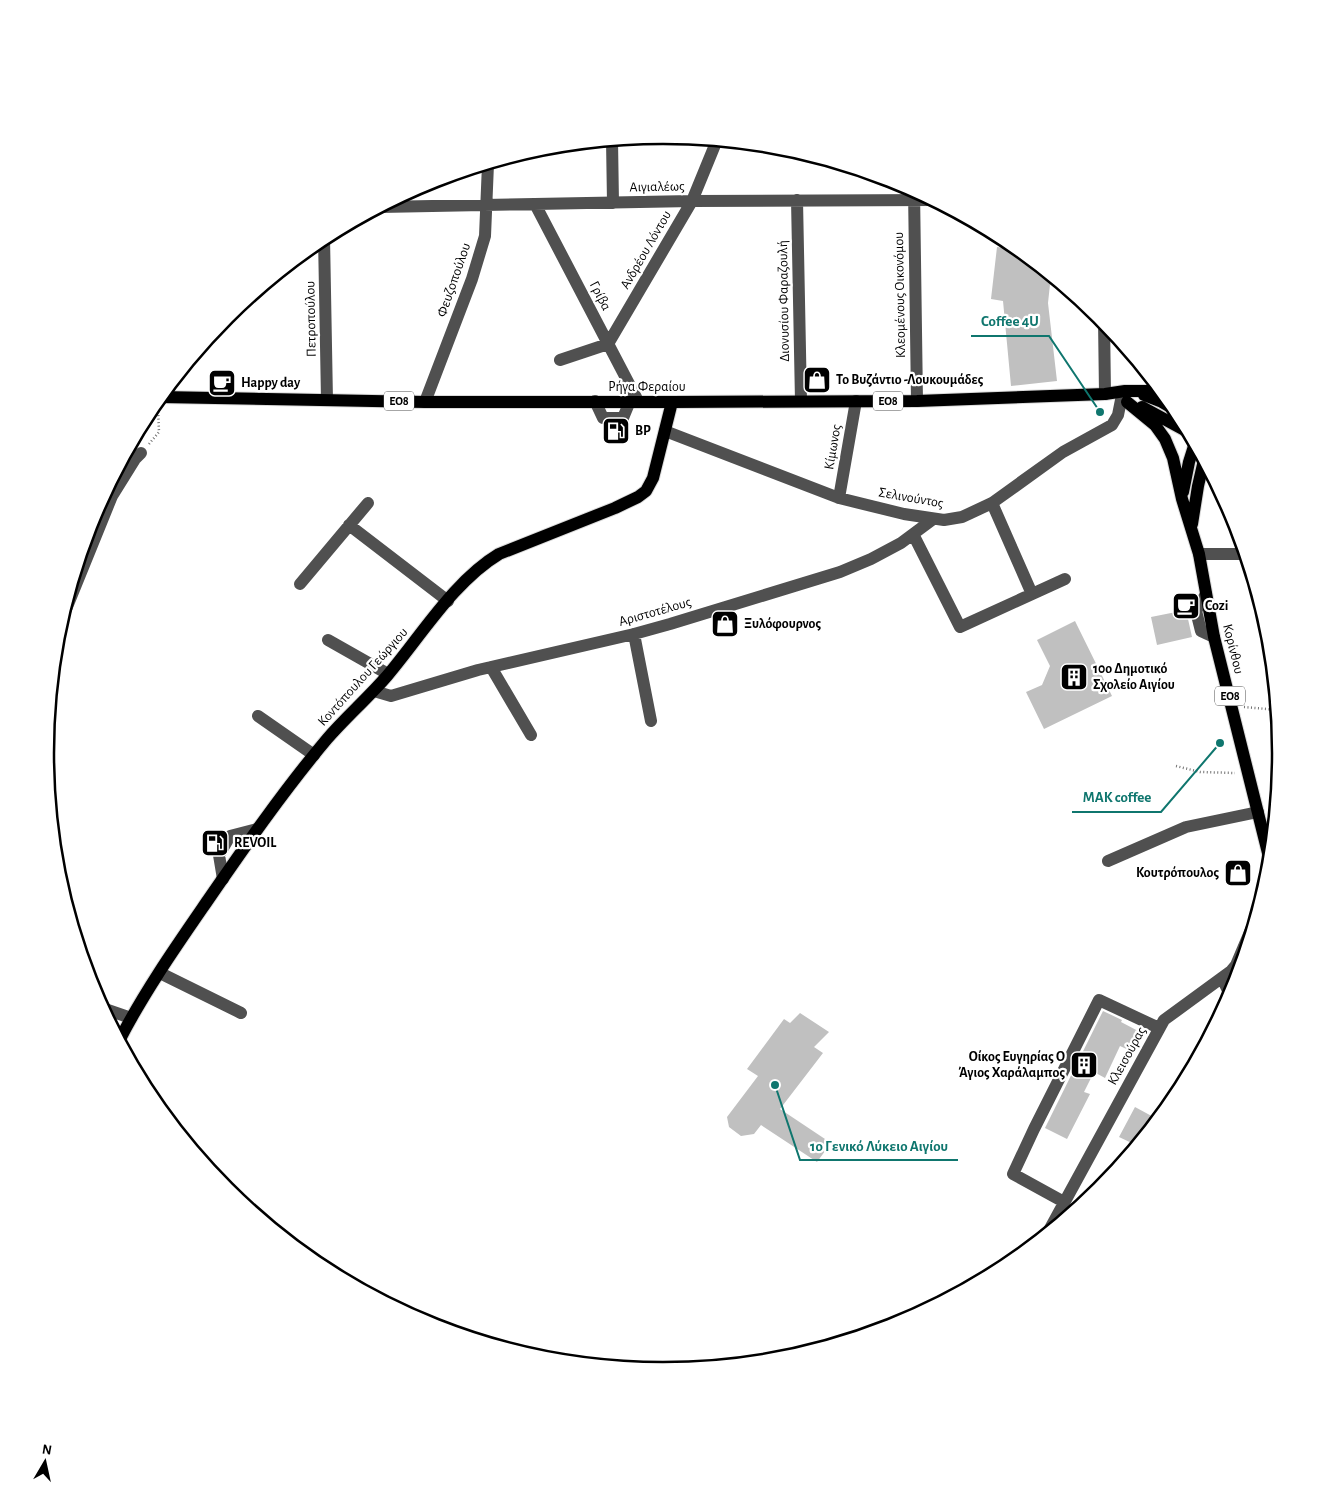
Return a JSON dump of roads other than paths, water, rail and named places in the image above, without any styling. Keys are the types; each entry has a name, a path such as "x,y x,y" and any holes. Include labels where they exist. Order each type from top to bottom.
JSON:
{"main road":[{"path":"1128,398 1154,393"},
{"name":"Ρήγα Φεραίου","path":"166,402 327,400 425,402 917,401 1104,394"},
{"name":"ΕΟ8","path":"1104,394 1161,402"},
{"name":"ΕΟ8","path":"1128,398 1177,426"},
{"name":"ΕΟ8","path":"1128,398 1155,425 1165,440 1173,458 1182,499"},
{"name":"Κοντόπουλου Γεώργιου","path":"123,1034 160,973 256,829 336,728 374,691 478,569 499,554 614,508 638,497 646,491 653,478 672,402"},
{"name":"ΕΟ8","path":"1182,499 1193,450"},
{"name":"Κορίνθου","path":"1191,527 1202,469"},
{"name":"Κορίνθου","path":"1182,499 1198,554 1214,637 1266,845"}],"street":[{"path":"612,146 613,203"},
{"name":"Ανδρέου Λόντου","path":"608,344 692,201 714,146"},
{"name":"Φευζοπούλου","path":"425,402 472,279 485,236 488,170"},
{"name":"Αιγιαλέως","path":"395,207 797,200 908,195"},
{"name":"Κλεομένους Οικονόμου","path":"914,198 917,401"},
{"name":"Διονυσίου Φαραζουλή","path":"797,200 801,401"},
{"name":"Γρίβα","path":"535,204 608,344 634,401"},
{"name":"Πετροπούλου","path":"324,248 327,400"},
{"path":"1104,332 1104,394"},
{"path":"560,360 608,344"},
{"name":"Σελινούντος","path":"665,431 839,498 897,513 932,520 944,520 962,517 992,503 1063,452 1112,425 1128,398"},
{"name":"Κίμωνος","path":"839,498 856,401"},
{"path":"84,565 112,496 135,459 141,453"},
{"path":"300,584 368,503"},
{"path":"992,503 1032,594"},
{"name":"Αριστοτέλους","path":"374,691 391,696 491,667 634,634 840,572 871,559 913,534 932,520"},
{"path":"349,525 448,602"},
{"path":"913,534 960,627 1065,579"},
{"path":"1198,554 1240,554"},
{"path":"634,634 650,721"},
{"path":"328,640 388,674"},
{"path":"491,667 531,735"},
{"path":"258,716 314,755"},
{"path":"1108,861 1186,827 1258,812"},
{"path":"222,879 219,855 230,836 256,829"},
{"name":"Κλεισούρας","path":"1053,1222 1164,1020 1222,978 1235,966"},
{"path":"160,973 241,1013"},
{"path":"1222,978 1227,988"},
{"path":"1064,1202 1013,1174 1099,1000 1159,1028"},
{"path":"111,1011 131,1018"}],"place":[{"name":"Το Βυζάντιο -Λουκουμάδες","path":"817,380"},
{"name":"Happy day","path":"222,383"},
{"name":"Coffee 4U","path":"1100,412"},
{"name":"BP","path":"616,431"},
{"name":"Cozi","path":"1186,606"},
{"name":"Ξυλόφουρνος","path":"725,624"},
{"name":"10o Δημοτικό Σχολείο Αιγίου","path":"1074,677"},
{"name":"ΜΑΚ coffee","path":"1220,743"},
{"name":"REVOIL","path":"215,843"},
{"name":"Κουτρόπουλος","path":"1238,873"},
{"name":"Οίκος Ευγηρίας Ο Άγιος Χαράλαμπος","path":"1084,1065"},
{"name":"1o Γενικό Λύκειο Αιγίου","path":"775,1085"}]}
